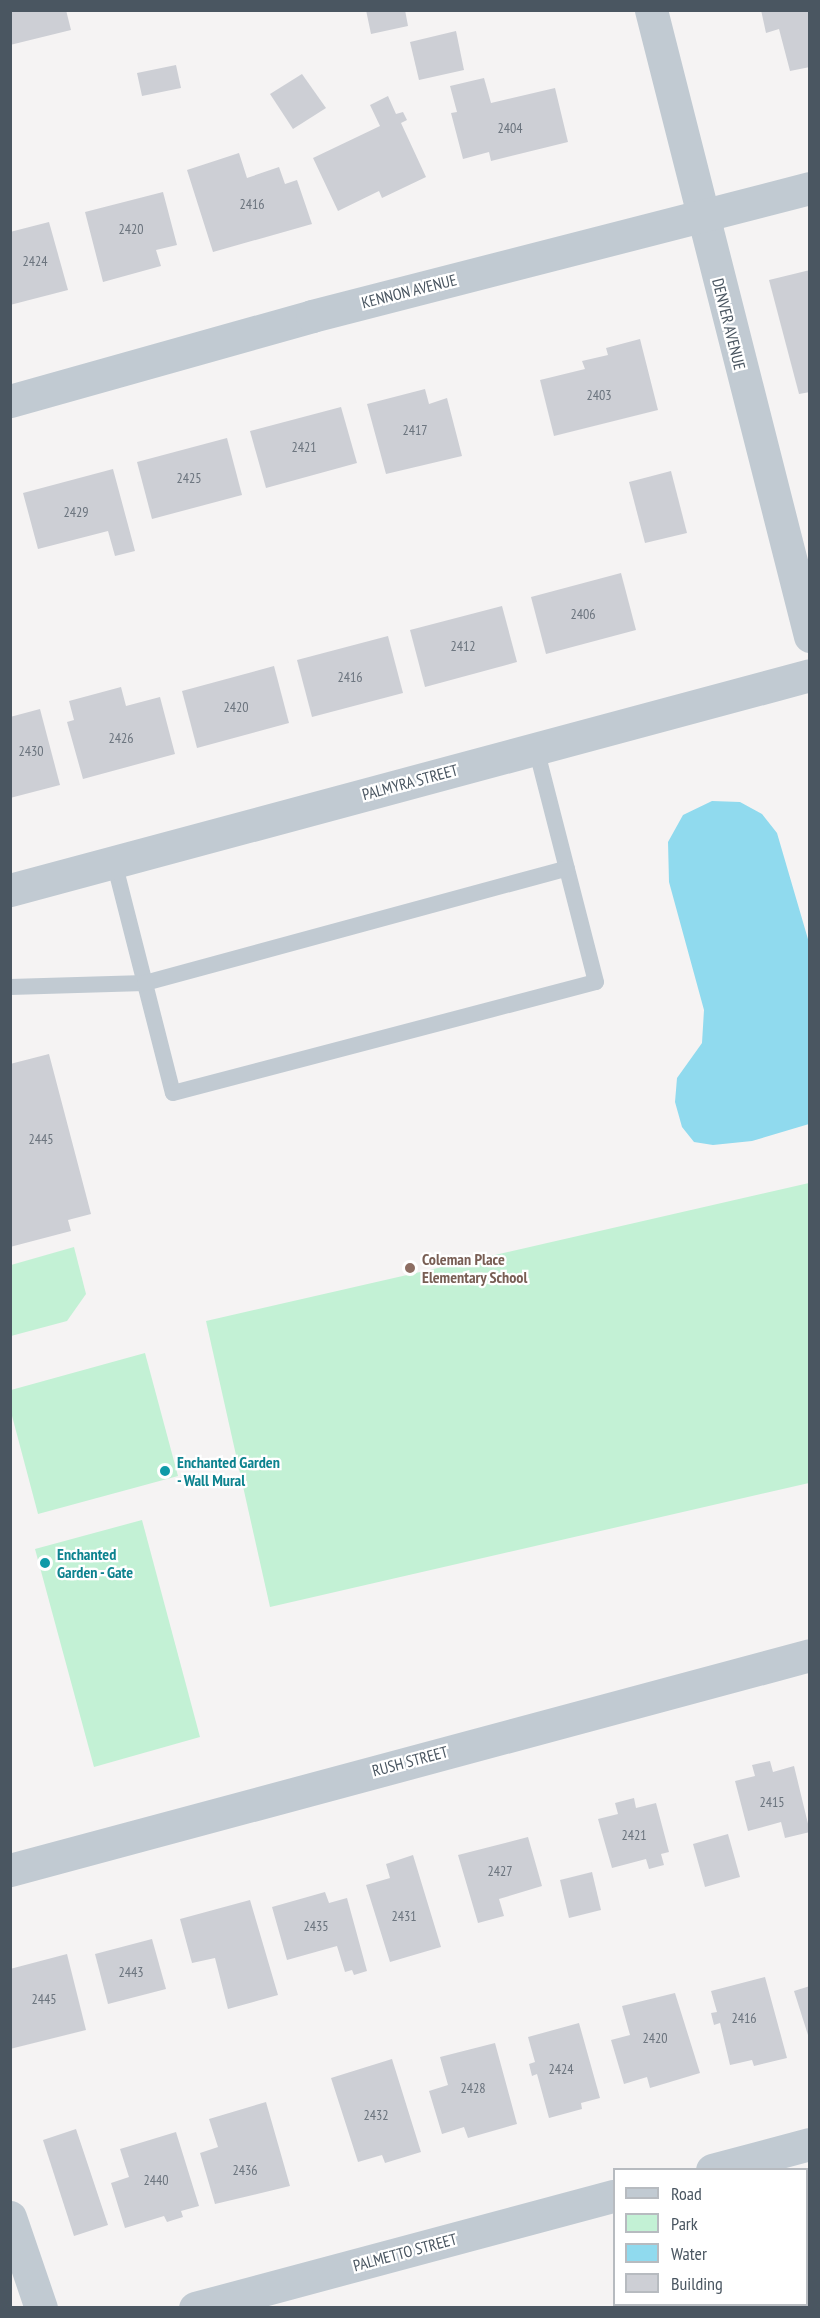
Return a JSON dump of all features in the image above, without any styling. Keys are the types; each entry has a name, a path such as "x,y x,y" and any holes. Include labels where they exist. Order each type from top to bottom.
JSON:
{"street":[{"name":"DENVER AVENUE","path":"651,10 701,216 810,636"},
{"name":"KENNON AVENUE","path":"10,401 312,316 810,188"},
{"name":"PALMYRA STREET","path":"10,890 810,675"},
{"name":"RUSH STREET","path":"10,1870 810,1655"},
{"path":"716,2168 810,2144"},
{"name":"PALMETTO STREET","path":"195,2307 613,2197"},
{"path":"10,2217 41,2307"}],"lane":[{"path":"114,862 173,1093 596,982 536,748"},
{"path":"10,987 145,983 567,868"}],"green space":[{"path":"809,1183 809,1483 270,1607 206,1321"},
{"path":"74,1247 86,1294 67,1321 11,1336 11,1265"},
{"path":"145,1353 178,1476 38,1514 11,1412 11,1390"},
{"path":"142,1520 200,1737 94,1767 35,1549"}],"water":[{"path":"712,801 740,802 762,814 777,833 810,946 809,1124 752,1141 713,1145 694,1142 682,1127 675,1102 677,1078 702,1043 704,1010 669,882 668,842 683,815"}],"building":[{"path":"10,10 66,10 71,30 10,45"},
{"path":"366,10 405,10 408,26 371,34"},
{"path":"761,10 810,10 810,67 790,71 779,29 766,33"},
{"path":"456,31 464,70 419,80 410,42"},
{"path":"176,65 181,88 142,96 137,73"},
{"path":"302,74 326,108 293,129 270,94"},
{"path":"484,78 491,103 555,88 568,142 491,161 489,152 463,159 451,113 457,112 450,86"},
{"path":"388,96 396,114 403,112 407,120 401,123 426,177 382,198 379,191 338,211 313,158 380,126 370,105"},
{"path":"239,153 247,178 279,167 285,184 297,180 312,224 213,252 187,170"},
{"path":"163,192 177,245 156,250 161,266 103,282 85,212"},
{"path":"49,222 68,290 10,305 10,232"},
{"path":"810,270 810,392 799,394 769,280"},
{"path":"640,339 658,410 554,436 540,380 585,369 582,361 608,355 606,348"},
{"path":"425,389 429,404 447,398 462,456 386,474 367,404"},
{"path":"341,407 357,463 266,488 250,431"},
{"path":"227,438 242,495 152,519 137,462"},
{"path":"113,469 135,551 115,556 108,531 38,549 23,493"},
{"path":"671,471 687,533 645,543 629,482"},
{"path":"621,573 636,630 546,654 531,597"},
{"path":"502,606 517,662 425,687 410,630"},
{"path":"388,636 403,693 312,717 297,660"},
{"path":"274,666 289,723 197,748 182,691"},
{"path":"121,687 126,706 160,697 175,754 83,779 67,722 74,720 69,701"},
{"path":"40,709 60,785 10,798 10,717"},
{"path":"49,1054 91,1214 68,1220 71,1231 10,1247 10,1064"},
{"path":"770,1761 773,1772 794,1766 810,1832 785,1838 781,1822 748,1831 735,1781 755,1776 752,1765"},
{"path":"634,1798 636,1808 656,1803 669,1852 661,1854 664,1865 649,1869 646,1859 612,1868 598,1819 618,1814 615,1803"},
{"path":"728,1834 740,1877 705,1887 693,1844"},
{"path":"528,1837 542,1886 499,1899 504,1916 478,1923 458,1855"},
{"path":"413,1855 441,1947 390,1962 366,1885 390,1878 386,1864"},
{"path":"592,1872 601,1910 569,1918 560,1880"},
{"path":"325,1892 329,1903 347,1898 367,1971 354,1975 352,1970 345,1972 337,1946 287,1960 272,1907"},
{"path":"250,1900 278,1995 228,2009 215,1958 192,1963 180,1919"},
{"path":"152,1939 166,1989 108,2004 95,1954"},
{"path":"67,1954 86,2030 10,2049 10,1969"},
{"path":"765,1977 787,2058 754,2066 752,2060 730,2065 720,2023 714,2025 711,2013 717,2012 711,1991"},
{"path":"810,1986 810,2034 808,2035 794,1991"},
{"path":"675,1993 700,2073 650,2088 647,2077 624,2084 611,2040 630,2035 622,2006"},
{"path":"579,2023 600,2098 581,2103 582,2109 549,2118 537,2074 532,2076 529,2064 535,2062 528,2037"},
{"path":"495,2043 517,2124 468,2138 464,2127 442,2134 429,2091 448,2085 440,2057"},
{"path":"392,2059 421,2152 385,2163 382,2155 358,2162 331,2078"},
{"path":"266,2102 290,2186 215,2204 200,2153 218,2147 209,2119"},
{"path":"76,2129 108,2225 74,2236 43,2140"},
{"path":"176,2132 199,2206 181,2211 183,2217 167,2222 164,2216 125,2228 111,2183 129,2177 120,2149"},
{"path":"810,2255 810,2308 801,2308 800,2306 808,2306"},
{"path":"621,2306 668,2306 668,2308 617,2308"},
{"path":"696,2306 770,2306 770,2308 696,2308"}],"place":[{"name":"Coleman Place Elementary School","path":"410,1268"},
{"name":"Enchanted Garden - Wall Mural","path":"165,1471"},
{"name":"Enchanted Garden - Gate","path":"45,1563"}]}
